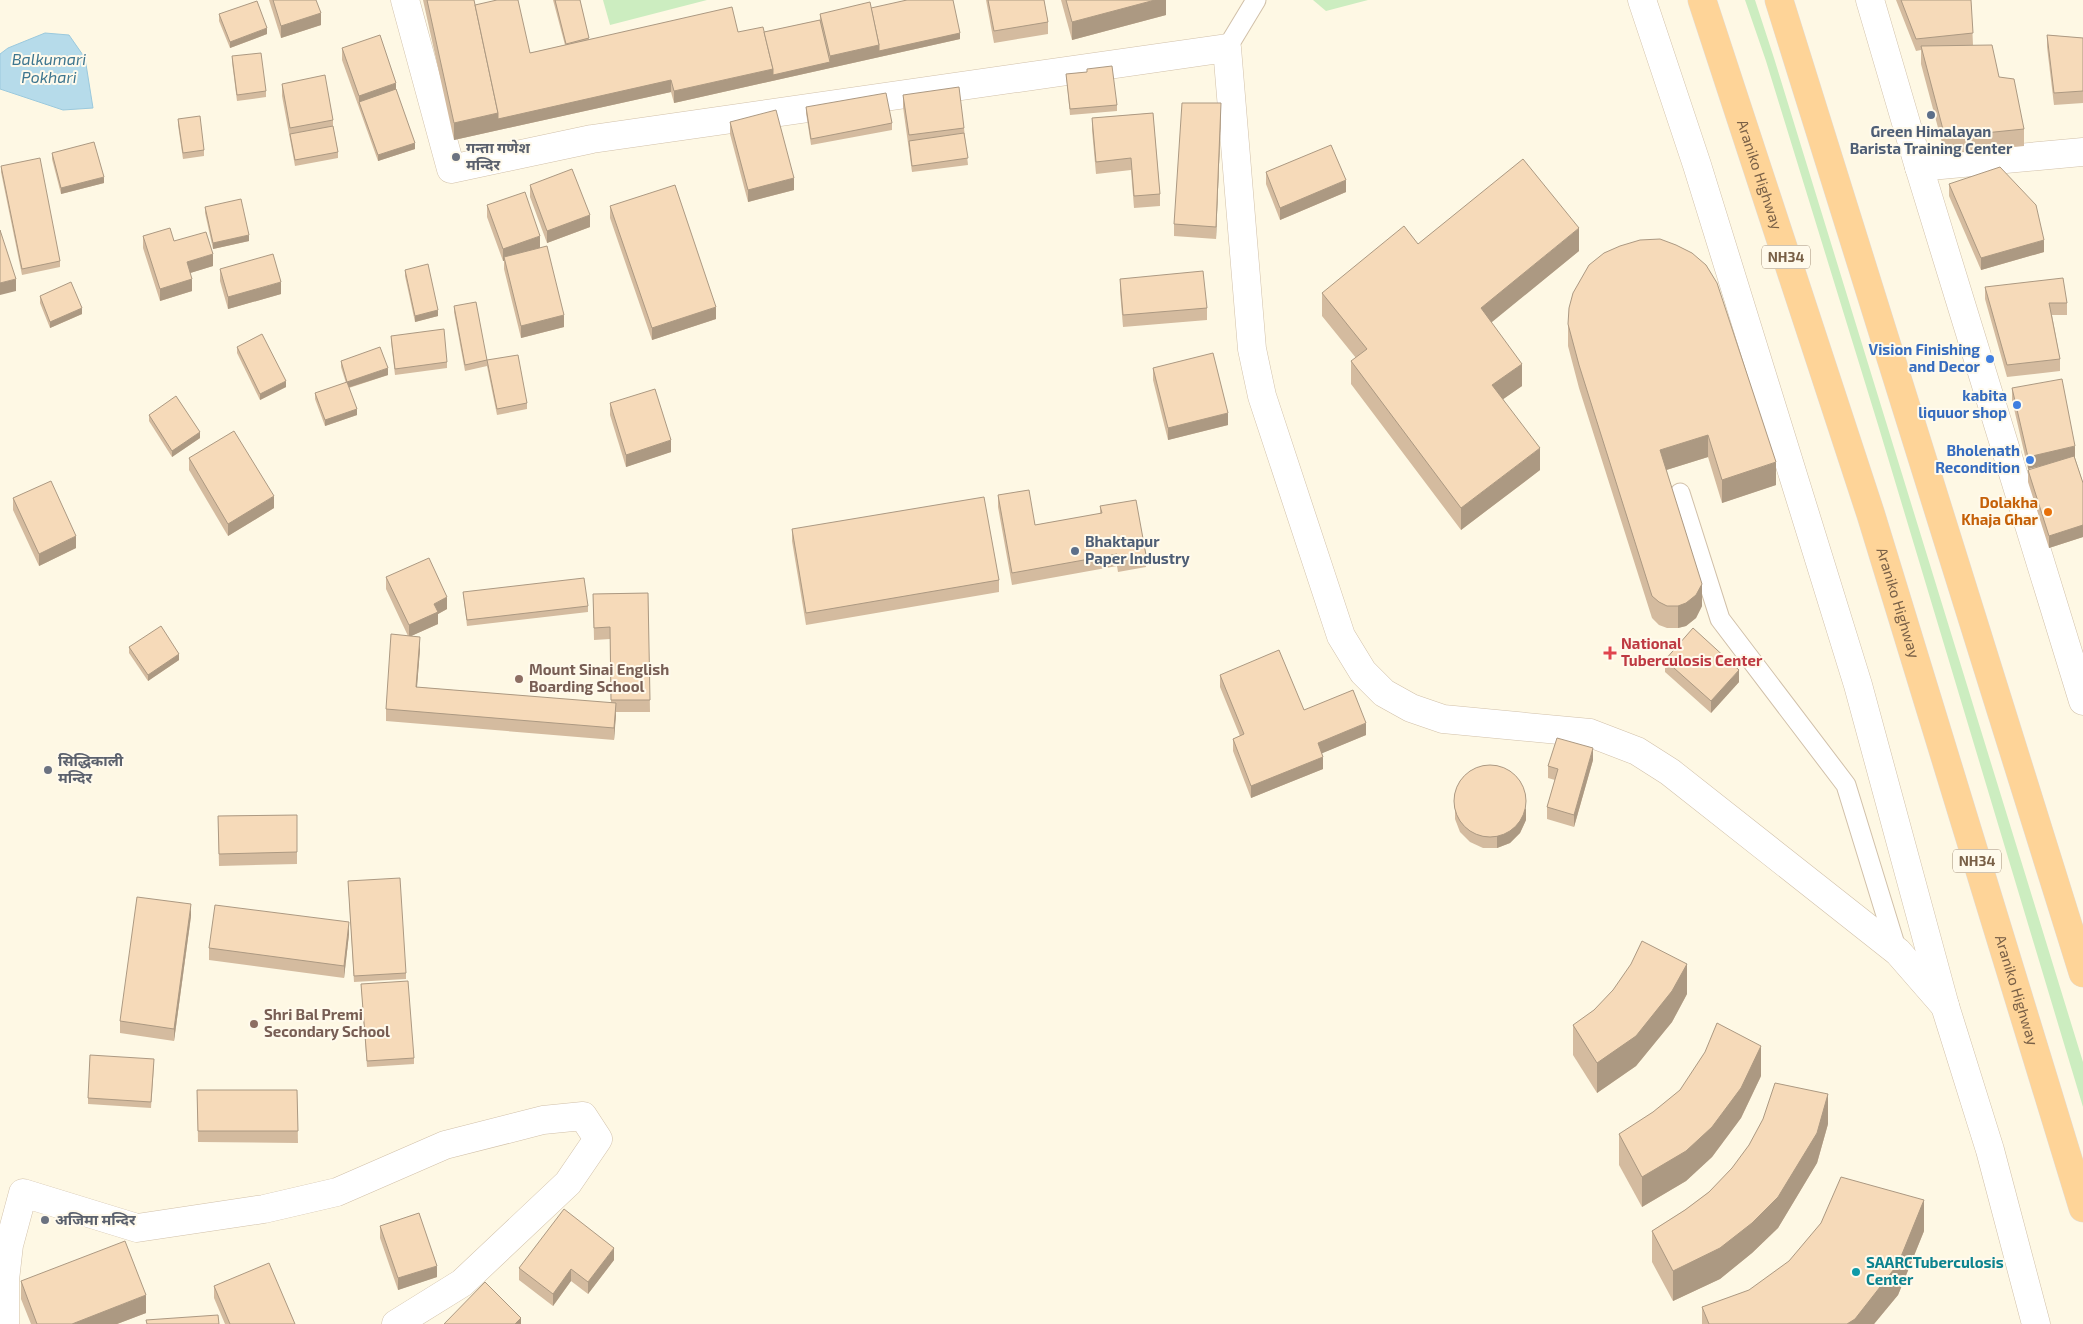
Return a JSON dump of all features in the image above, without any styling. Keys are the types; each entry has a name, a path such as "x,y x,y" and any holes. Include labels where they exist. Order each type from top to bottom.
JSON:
{"highway":[{"name":"Araniko Highway","path":"1702,0 1871,515 2083,1208"},
{"path":"1779,0 2083,973"}],"street":[{"path":"405,0 450,169 592,139 1227,48 1252,349 1262,396 1341,636 1363,672 1384,693 1411,708 1443,719 1590,733 1637,752 1670,772 1898,952 1945,1006"},
{"path":"1642,0 1697,165 1858,685 1945,1006 1990,1150 2036,1324"},
{"path":"1870,0 1919,167 2083,701"},
{"path":"1919,167 2083,152"},
{"path":"5,1324 5,1280 9,1245 23,1193 137,1228 264,1209 337,1192 445,1146 543,1120 583,1116 598,1139 568,1183 462,1283 396,1324"}],"lane":[{"path":"1227,48 1256,0"},
{"path":"1680,493 1720,618 1846,785 1898,952"}],"green space":[{"path":"603,0 707,0 610,25"},
{"path":"1313,0 1368,0 1326,11"},
{"path":"1745,0 1755,0 1774,58 2083,1062 2083,1107 1879,428 1766,61"}],"water":[{"name":"Balkumari Pokhari","path":"45,33 69,35 85,58 93,108 63,110 0,89 0,54 8,48"}],"building":[{"path":"273,0 316,0 321,13 281,26"},
{"path":"427,0 474,0 498,113 454,123"},
{"path":"497,0 518,0 530,53 732,7 738,32 763,27 773,69 674,91 671,80 498,119 475,5"},
{"path":"555,0 580,0 589,38 566,44"},
{"path":"907,0 953,0 960,33 879,51 871,8"},
{"path":"988,0 1044,0 1048,22 994,31"},
{"path":"1066,0 1155,0 1072,22"},
{"path":"1901,0 1971,0 1973,33 1916,39"},
{"path":"257,1 267,28 230,42 219,14"},
{"path":"870,2 879,45 830,56 820,14"},
{"path":"820,20 830,62 773,75 764,32"},
{"path":"380,35 396,83 359,96 342,48"},
{"path":"2047,35 2083,38 2083,91 2054,93"},
{"path":"1992,45 1999,77 2014,79 2024,129 1945,137 1921,46"},
{"path":"261,53 266,91 237,95 232,56"},
{"path":"1112,66 1117,105 1070,109 1066,74 1087,72 1087,69"},
{"path":"325,75 333,120 290,128 282,84"},
{"path":"959,87 964,128 909,135 903,95"},
{"path":"396,89 415,143 378,155 359,102"},
{"path":"886,93 892,123 811,139 806,107"},
{"path":"1182,103 1221,103 1216,227 1174,224"},
{"path":"776,110 794,178 748,190 730,122"},
{"path":"1153,113 1160,194 1134,196 1131,158 1096,162 1092,118"},
{"path":"200,116 204,150 183,153 178,119"},
{"path":"333,126 338,152 295,160 290,134"},
{"path":"964,133 968,158 912,166 909,141"},
{"path":"94,142 104,177 61,188 52,153"},
{"path":"1331,145 1346,180 1280,208 1266,172"},
{"path":"40,158 60,261 22,269 1,166"},
{"path":"1523,159 1579,228 1481,308 1522,364 1492,385 1540,448 1461,508 1351,361 1367,349 1322,293 1404,226 1418,244"},
{"path":"2000,167 2036,205 2044,240 1981,258 1949,184"},
{"path":"572,169 590,215 547,231 530,185"},
{"path":"675,185 716,307 652,328 610,206"},
{"path":"525,192 540,236 503,249 487,205"},
{"path":"241,199 249,235 213,243 205,207"},
{"path":"170,228 174,241 206,232 213,254 187,262 192,279 160,289 143,236"},
{"path":"0,230 16,279 0,283"},
{"path":"1660,239 1692,253 1706,265 1717,283 1776,462 1722,480 1708,435 1660,450 1702,584 1696,595 1686,603 1678,606 1667,606 1652,596 1579,365 1568,324 1569,308 1573,293 1589,265 1604,253 1620,246 1640,240"},
{"path":"547,246 564,315 521,326 504,257"},
{"path":"273,254 281,282 228,297 220,269"},
{"path":"428,264 438,310 415,316 405,270"},
{"path":"1203,271 1207,308 1123,315 1120,279"},
{"path":"2063,278 2067,303 2049,303 2060,359 2007,365 1985,287"},
{"path":"71,282 82,308 50,322 40,296"},
{"path":"476,302 487,360 465,365 454,306"},
{"path":"444,329 447,362 395,369 391,336"},
{"path":"262,334 286,381 260,394 237,347"},
{"path":"380,347 388,368 347,382 341,361"},
{"path":"1213,353 1228,413 1168,428 1153,368"},
{"path":"518,355 527,403 497,409 487,360"},
{"path":"2062,379 2075,446 2028,457 2012,388"},
{"path":"347,382 357,409 325,420 315,393"},
{"path":"655,389 671,440 626,455 610,403"},
{"path":"176,396 200,432 172,451 149,415"},
{"path":"234,431 274,496 228,524 189,458"},
{"path":"2074,456 2083,483 2083,525 2049,536 2028,470"},
{"path":"51,481 76,536 39,554 13,498"},
{"name":"Bhaktapur Paper Industry","path":"1029,490 1035,525 1102,513 1100,506 1136,500 1146,555 1118,560 1117,554 1012,573 998,495"},
{"path":"984,497 999,580 806,613 792,529"},
{"path":"429,558 447,597 434,604 438,612 409,625 386,577"},
{"path":"584,578 588,606 467,620 463,592"},
{"path":"648,593 650,700 611,700 610,627 594,628 593,594"},
{"path":"161,626 179,654 148,675 129,647"},
{"path":"1693,628 1739,670 1711,701 1665,660"},
{"path":"391,634 420,637 416,687 616,703 614,728 386,709"},
{"path":"1279,650 1304,710 1353,690 1366,723 1318,743 1323,757 1251,786 1233,739 1244,734 1220,675"},
{"path":"1557,738 1593,748 1574,815 1547,807 1558,769 1548,766"},
{"path":"1490,765 1510,771 1520,781 1526,801 1520,821 1510,831 1490,837 1470,831 1460,821 1454,801 1460,781 1470,771"},
{"path":"297,815 297,852 219,854 218,816"},
{"path":"400,878 406,973 354,976 348,881"},
{"path":"137,897 191,904 174,1029 120,1021"},
{"path":"215,905 349,922 344,966 209,948"},
{"path":"1642,941 1687,964 1672,991 1636,1036 1597,1063 1573,1025 1594,1010 1613,990 1631,964"},
{"path":"408,981 414,1058 367,1061 361,984"},
{"path":"1717,1023 1761,1046 1741,1088 1712,1127 1686,1151 1642,1177 1619,1134 1653,1112 1680,1090 1705,1052"},
{"path":"90,1055 154,1059 151,1102 88,1098"},
{"path":"1775,1083 1828,1094 1817,1133 1778,1197 1752,1223 1720,1248 1673,1271 1652,1231 1709,1192 1732,1168 1749,1145 1763,1119"},
{"path":"197,1090 297,1090 298,1131 198,1131"},
{"path":"1841,1177 1924,1200 1898,1264 1855,1319 1847,1324 1709,1324 1702,1307 1749,1290 1789,1261 1821,1223"},
{"path":"564,1209 614,1248 588,1282 571,1269 553,1294 519,1268"},
{"path":"419,1213 437,1266 398,1278 380,1226"},
{"path":"125,1241 146,1295 72,1324 37,1324 21,1281"},
{"path":"269,1263 295,1324 230,1324 214,1286"},
{"path":"485,1282 521,1318 515,1324 444,1324"},
{"path":"218,1315 219,1324 147,1324 146,1320"}],"place":[{"name":"Green Himalayan Barista Training Center","path":"1931,115"},
{"name":"गन्ता गणेश मन्दिर","path":"456,157"},
{"name":"Vision Finishing and Decor","path":"1990,359"},
{"name":"kabita liquuor shop","path":"2017,405"},
{"name":"Bholenath Recondition","path":"2030,460"},
{"name":"Dolakha Khaja Ghar","path":"2048,512"},
{"name":"Bhaktapur Paper Industry","path":"1075,551"},
{"name":"National Tuberculosis Center","path":"1610,653"},
{"name":"Mount Sinai English Boarding School","path":"519,679"},
{"name":"सिद्धिकाली मन्दिर","path":"48,770"},
{"name":"Shri Bal Premi Secondary School","path":"254,1024"},
{"name":"अजिमा मन्दिर","path":"45,1220"},
{"name":"SAARCTuberculosis Center","path":"1856,1272"}]}
